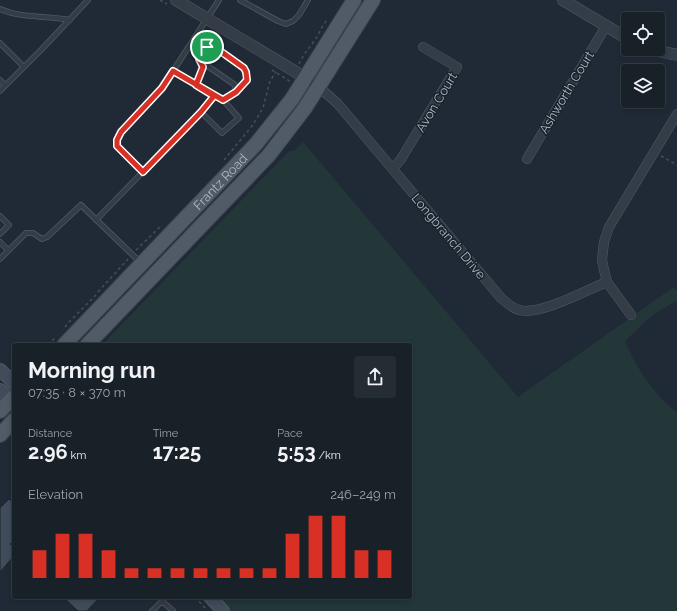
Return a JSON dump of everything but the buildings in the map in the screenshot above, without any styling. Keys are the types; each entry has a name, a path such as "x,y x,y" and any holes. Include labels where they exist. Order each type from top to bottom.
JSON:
{"main road":[{"name":"Frantz Road","path":"61,338 137,260 256,144 292,99 300,74 336,19 354,0"},
{"name":"Frantz Road","path":"89,343 238,188 273,149 306,108 373,0"},
{"path":"319,87 336,19"},
{"path":"273,149 305,90 300,74"},
{"path":"0,370 12,380"},
{"path":"0,390 12,399"},
{"path":"0,411 12,401"},
{"path":"0,435 12,422"},
{"path":"212,599 223,611"}],"street":[{"path":"176,0 300,74"},
{"path":"563,0 621,35"},
{"name":"Ashworth Court","path":"527,158 606,26"},
{"name":"Avon Court","path":"393,169 401,159 457,67 423,47"},
{"path":"665,52 677,55"},
{"name":"Longbranch Drive","path":"300,74 319,87 338,104 501,298 513,308 528,312 543,309 607,282"},
{"path":"631,315 607,282 602,260 604,242 609,227 677,114"}],"lane":[{"path":"0,91 88,0"},
{"path":"143,172 117,146 117,140 121,132 162,88 219,0"},
{"path":"240,0 286,24 293,21 299,15 308,0"},
{"path":"0,9 18,15 57,17 70,20"},
{"path":"0,43 24,67"},
{"path":"196,85 203,67 199,59 201,52 207,47 216,48 244,68 246,72 247,80 236,92 223,100"},
{"path":"203,67 209,67 235,85 236,92"},
{"path":"173,71 223,100 239,118 222,133 201,112"},
{"path":"0,80 5,85"},
{"path":"96,220 201,112 214,96"},
{"path":"0,259 26,233 33,233 42,239 47,237 80,205 137,260"},
{"path":"0,216 9,225 0,234"},
{"path":"0,242 8,250"},
{"path":"152,611 162,601 174,611"}],"path":[{"path":"288,80 300,74 306,50 316,40 323,24 336,19"},
{"path":"222,163 259,115 263,108 270,81 276,72"},
{"path":"654,152 677,165"},
{"path":"52,343 61,338 69,322 97,293 137,260 166,221"},
{"path":"197,599 208,611"}],"green space":[{"path":"303,142 518,397 674,287 677,291 677,301 651,316 625,341 646,380 661,398 677,412 677,611 230,611 219,599 412,599 412,343 104,343 289,151 294,151"}],"route":[{"path":"207,47 201,52 199,59 203,67 196,85 214,96 201,112 143,172 117,146 117,140 121,132 162,88 173,71 214,96 223,100 233,95 247,80 244,68 216,48 207,47"}]}
